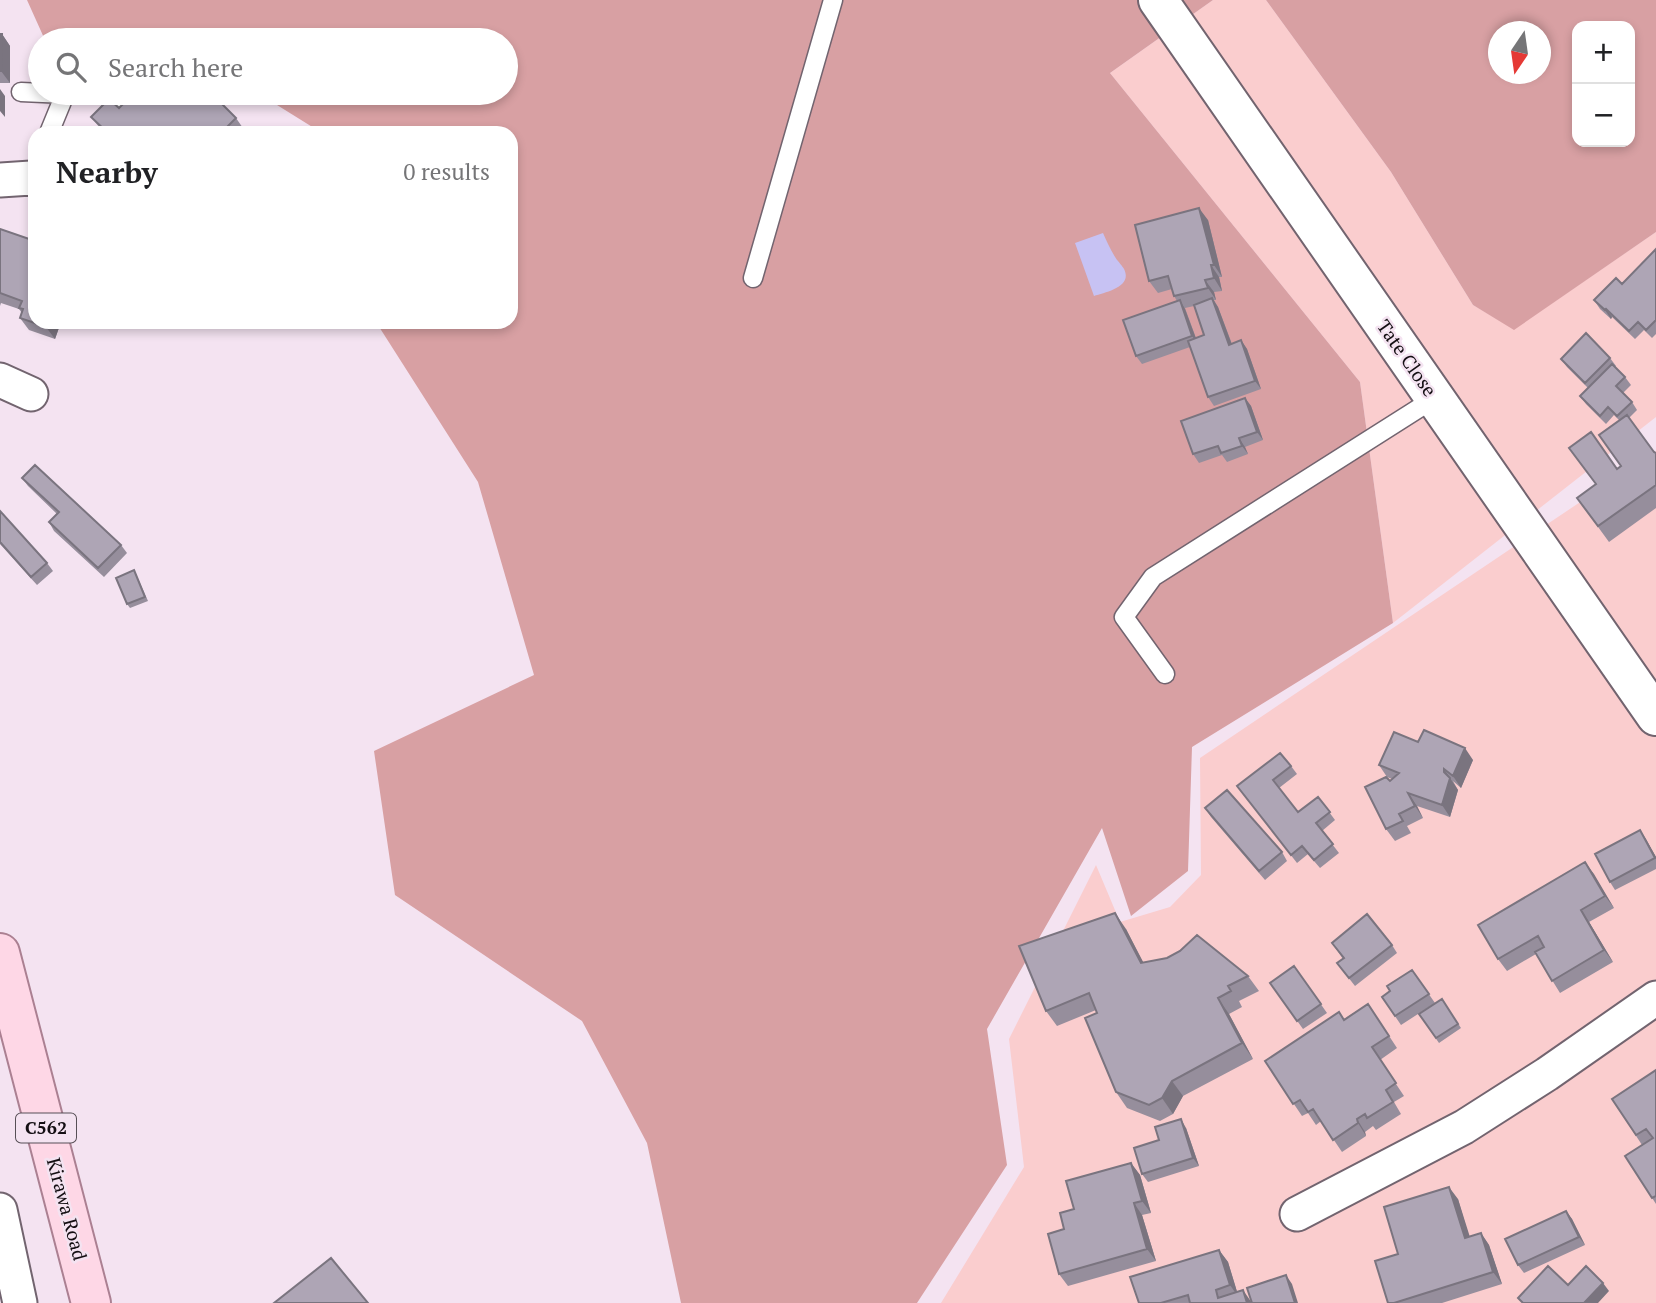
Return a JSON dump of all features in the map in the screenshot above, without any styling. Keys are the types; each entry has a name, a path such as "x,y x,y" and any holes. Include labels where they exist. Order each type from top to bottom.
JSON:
{"main road":[{"name":"Kirawa Road","path":"0,953 91,1303"}],"street":[{"name":"Tate Close","path":"1158,0 1656,716"},
{"path":"0,380 31,394"},
{"path":"1297,1214 1464,1127 1547,1074 1656,998"},
{"path":"0,1210 20,1303"}],"lane":[{"path":"753,278 833,0"},
{"path":"21,92 28,92"},
{"path":"53,126 66,105"},
{"path":"122,105 127,111"},
{"path":"1165,674 1124,617 1153,577 1435,398"}],"shaded area":[{"path":"27,0 1213,0 1110,73 1360,382 1393,623 1192,747 1188,871 1131,916 1102,828 987,1029 1007,1165 917,1303 681,1303 647,1143 582,1021 395,895 374,751 534,675 478,482 380,329 518,329 518,126 311,126 277,105 518,105 518,28 40,28"},
{"path":"1213,0 1266,0 1391,172 1473,305 1514,329 1656,232 1656,417 1393,623 1360,382 1110,73"},
{"path":"1266,0 1656,0 1656,232 1514,330 1473,305 1391,172"},
{"path":"1103,233 1126,275 1117,288 1094,296 1075,243"},
{"path":"1656,451 1656,1303 941,1303 1024,1167 1009,1039 1096,865 1120,922 1170,907 1201,875 1200,758"}],"building":[{"path":"2,34 1,71 0,71"},
{"path":"103,105 116,105 119,108 122,105 223,105 236,118 228,126 101,126 91,117"},
{"path":"1199,208 1214,265 1211,265 1214,278 1205,280 1208,288 1174,296 1168,276 1149,281 1135,225"},
{"path":"0,229 28,239 28,321 20,318 23,309 19,308 22,301 0,293"},
{"path":"1656,249 1656,320 1646,330 1638,322 1629,331 1594,300 1616,278 1622,284"},
{"path":"1212,298 1229,345 1241,340 1255,381 1208,397 1188,341 1204,335 1194,305"},
{"path":"1180,300 1192,336 1136,356 1123,320"},
{"path":"1586,333 1610,358 1585,383 1561,359"},
{"path":"1612,364 1625,377 1616,386 1632,402 1617,416 1608,407 1600,416 1580,396"},
{"path":"1245,398 1257,432 1239,438 1242,446 1221,453 1218,446 1193,454 1181,421"},
{"path":"1627,415 1656,453 1656,485 1598,526 1577,498 1596,484 1569,448 1591,432 1617,469 1621,466 1599,435"},
{"path":"35,465 121,545 98,568 49,522 59,512 22,478"},
{"path":"0,511 47,563 31,577 0,542"},
{"path":"134,570 145,597 127,604 116,578"},
{"path":"1424,730 1465,748 1453,776 1444,769 1450,778 1442,805 1408,793 1415,806 1399,814 1403,821 1386,829 1365,787 1386,777 1390,781 1399,773 1379,765 1394,732 1418,742"},
{"path":"1280,753 1291,766 1273,780 1298,812 1318,797 1330,812 1316,823 1333,844 1314,860 1302,846 1291,855 1237,786"},
{"path":"1227,790 1282,852 1259,871 1205,808"},
{"path":"1640,830 1655,858 1610,882 1595,854"},
{"path":"1585,862 1605,896 1581,910 1604,950 1552,981 1535,952 1544,947 1538,936 1498,959 1478,925"},
{"path":"1115,913 1141,963 1167,958 1180,951 1197,935 1248,976 1228,986 1231,991 1218,998 1242,1043 1172,1081 1162,1098 1149,1105 1116,1092 1085,1018 1097,1013 1089,993 1046,1011 1019,946"},
{"path":"1367,914 1392,945 1349,978 1337,963 1344,958 1332,943"},
{"path":"1294,966 1321,1004 1297,1021 1270,983"},
{"path":"1412,970 1429,994 1395,1016 1382,997 1390,991 1387,986"},
{"path":"1442,999 1458,1024 1436,1038 1419,1014"},
{"path":"1368,1004 1389,1036 1372,1047 1396,1083 1386,1090 1393,1102 1367,1118 1365,1114 1357,1119 1358,1123 1333,1140 1313,1109 1308,1112 1300,1100 1293,1104 1265,1061 1339,1012 1344,1020"},
{"path":"1656,1070 1656,1196 1652,1198 1625,1156 1653,1138 1646,1129 1636,1135 1612,1099"},
{"path":"1181,1119 1193,1158 1142,1174 1134,1148 1159,1140 1155,1127"},
{"path":"1131,1163 1142,1201 1134,1203 1147,1249 1059,1274 1048,1234 1064,1229 1060,1213 1074,1209 1066,1181"},
{"path":"1449,1187 1465,1238 1481,1233 1493,1272 1388,1303 1375,1261 1398,1254 1384,1207"},
{"path":"1566,1211 1579,1237 1518,1265 1505,1239"},
{"path":"1219,1250 1230,1285 1216,1290 1218,1298 1243,1290 1247,1303 1190,1303 1188,1295 1161,1303 1139,1303 1130,1277"},
{"path":"331,1258 368,1303 274,1303"},
{"path":"1548,1266 1568,1285 1586,1266 1603,1283 1584,1303 1523,1303 1518,1298"},
{"path":"1286,1275 1295,1303 1252,1303 1247,1288"}]}
